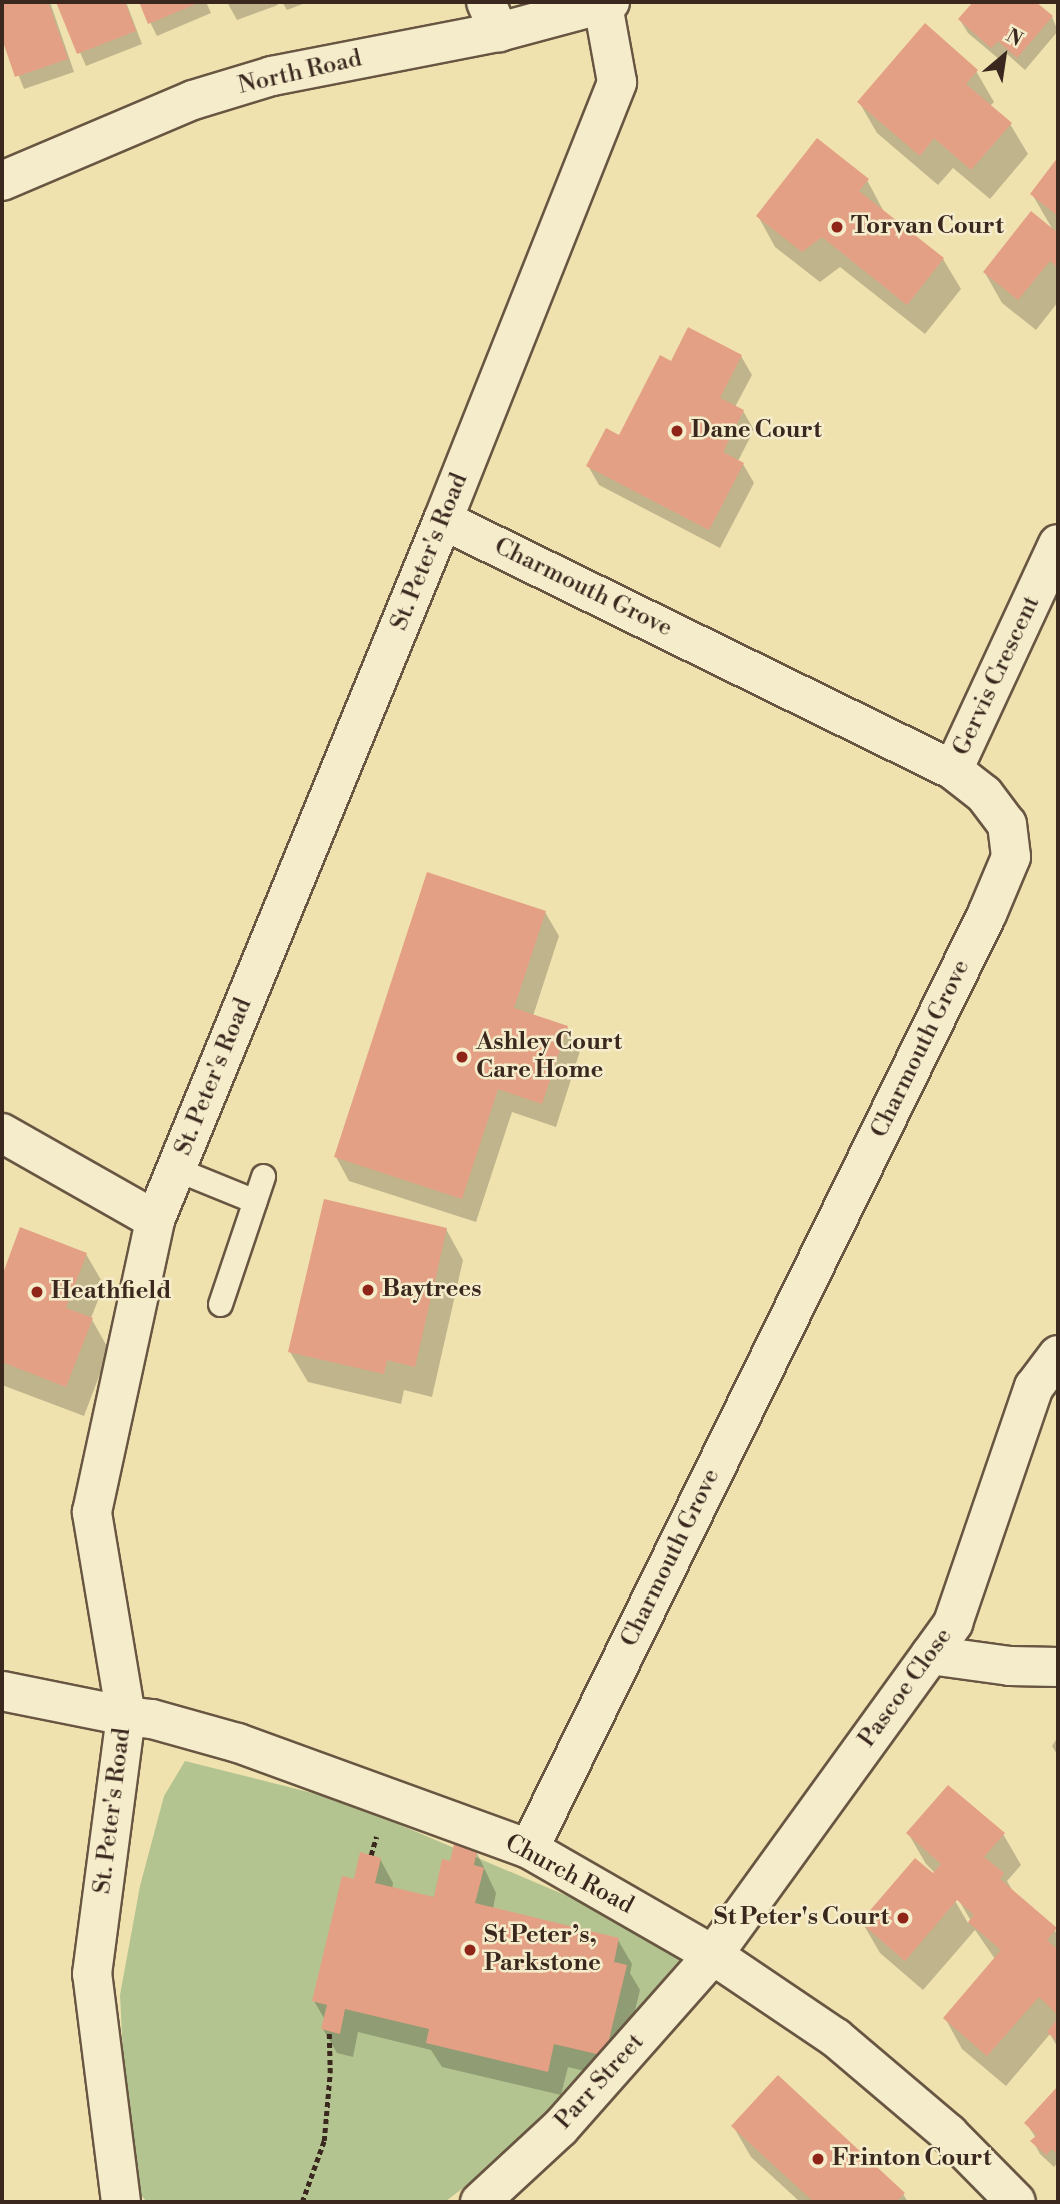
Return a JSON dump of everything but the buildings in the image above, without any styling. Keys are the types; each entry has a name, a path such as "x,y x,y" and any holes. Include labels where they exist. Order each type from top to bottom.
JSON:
{"street":[{"name":"North Road","path":"2,181 193,100 272,76 492,17 606,3"},
{"name":"St. Peter's Road","path":"121,2202 92,1974 126,1716 92,1511 155,1220 443,520 617,82 606,3"},
{"name":"Charmouth Grove","path":"443,520 953,770 985,794 1007,824 1011,857 987,914 529,1849"},
{"name":"Gervis Crescent","path":"953,770 1058,544"},
{"path":"2,1133 155,1220"},
{"name":"Pascoe Close","path":"713,1955 953,1623 1034,1387 1058,1355"},
{"path":"930,1655 1010,1666 1058,1667"},
{"name":"Church Road","path":"2,1691 126,1716 152,1718 238,1743 529,1849 713,1955 836,2038 949,2134 1016,2202"},
{"name":"Parr Street","path":"480,2202 560,2128 713,1955"}],"lane":[{"path":"176,1169 255,1201"},
{"path":"220,1304 263,1176"}],"path":[{"path":"371,1855 375,1841"},
{"path":"302,2202 324,2141 330,2073 329,2031"}],"green space":[{"path":"185,1761 344,1801 666,1938 681,1958 531,2135 445,2202 147,2202 139,2193 124,2074 120,1995 140,1886 164,1796"}],"place":[{"name":"Torvan Court","path":"837,227"},
{"name":"Dane Court","path":"677,431"},
{"name":"Ashley Court Care Home","path":"462,1057"},
{"name":"Baytrees","path":"368,1290"},
{"name":"Heathfield","path":"37,1292"},
{"name":"St Peter's Court","path":"903,1918"},
{"name":"St Peter’s, Parkstone","path":"470,1950"},
{"name":"Frinton Court","path":"818,2159"}]}
